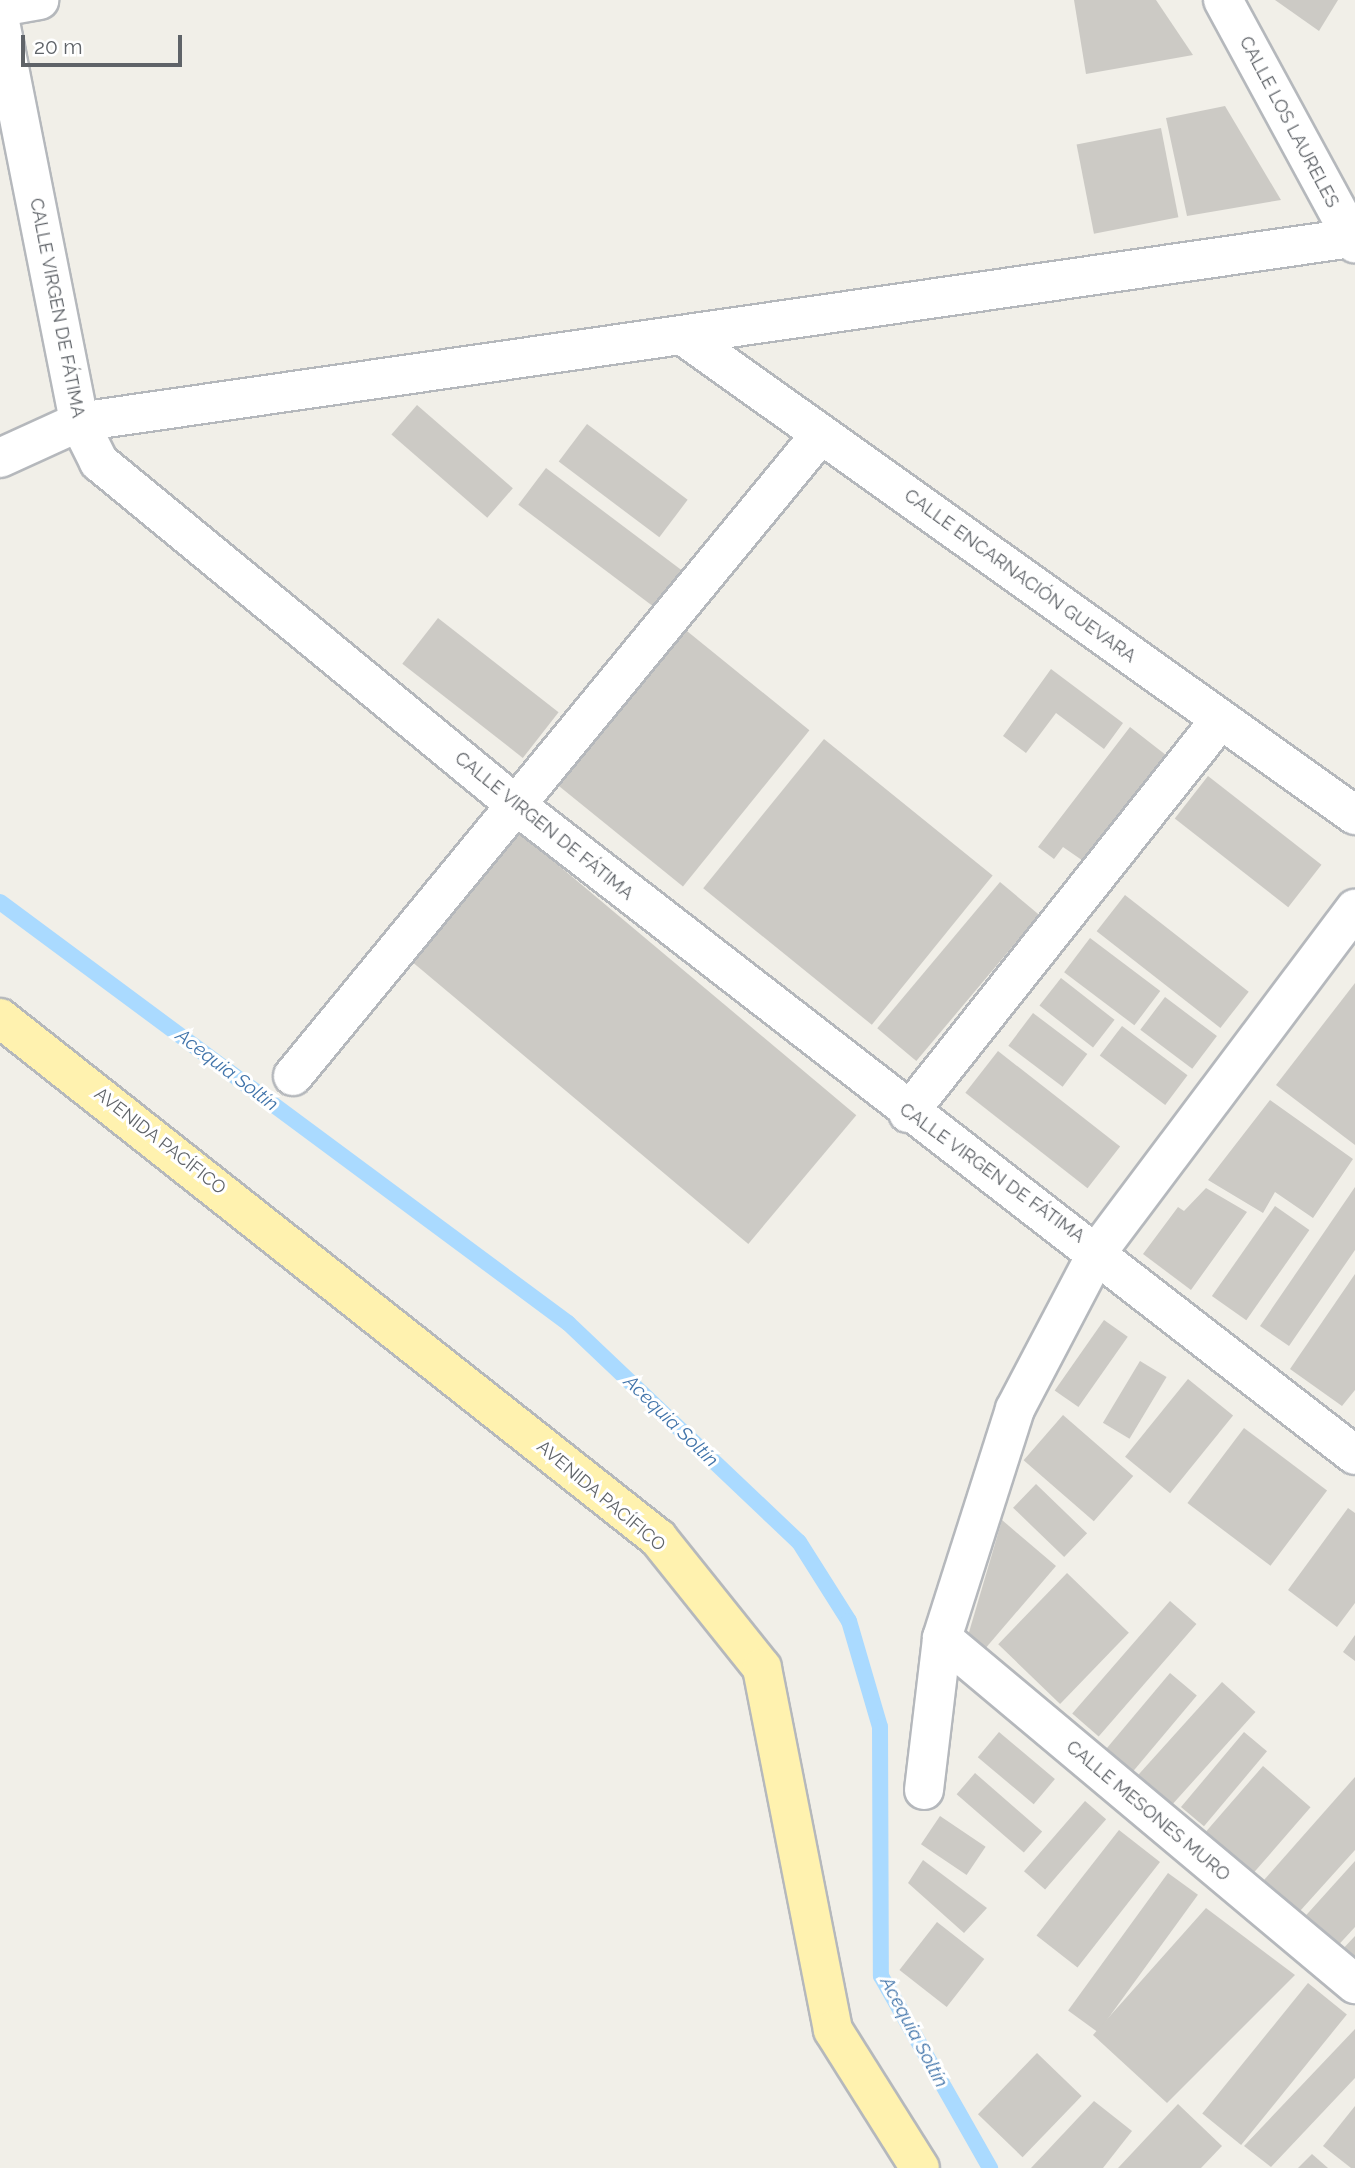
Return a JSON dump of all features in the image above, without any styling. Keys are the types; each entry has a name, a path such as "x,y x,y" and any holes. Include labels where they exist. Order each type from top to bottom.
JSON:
{"main road":[{"name":"AVENIDA PACÍFICO","path":"0,1018 658,1538 762,1668 833,2030 920,2168"}],"street":[{"path":"0,7 39,0"},
{"name":"CALLE LOS LAURELES","path":"1235,7 1353,241"},
{"name":"CALLE VIRGEN DE FÁTIMA","path":"0,22 79,422 99,462 516,805 908,1113 1098,1251 1355,1455"},
{"path":"0,458 79,422 1353,241"},
{"name":"CALLE ENCARNACIÓN GUEVARA","path":"685,337 1355,816"},
{"path":"293,1076 821,434"},
{"path":"908,1113 1220,720"},
{"path":"924,1790 942,1638 1015,1409 1098,1251 1355,909"},
{"name":"CALLE MESONES MURO","path":"942,1638 1355,1984"}],"building":[{"path":"1074,0 1156,0 1193,55 1086,74"},
{"path":"1275,0 1338,0 1319,31"},
{"path":"1225,106 1281,200 1187,216 1166,118"},
{"path":"1161,128 1178,217 1094,234 1077,144"},
{"path":"417,405 513,488 487,518 391,434"},
{"path":"587,424 688,500 659,537 559,462"},
{"path":"546,468 683,572 656,608 518,505"},
{"path":"438,618 559,712 523,758 402,664"},
{"path":"682,627 809,730 683,886 556,783"},
{"path":"1051,669 1123,723 1104,749 1056,713 1026,753 1003,736"},
{"path":"1130,727 1171,759 1089,865 1063,847 1054,859 1038,847"},
{"path":"824,739 993,876 872,1025 703,888"},
{"path":"1208,776 1321,865 1288,907 1175,819"},
{"path":"520,833 856,1115 748,1244 412,962"},
{"path":"1000,882 1039,915 916,1061 877,1028"},
{"path":"1125,895 1249,992 1220,1028 1097,931"},
{"path":"1090,938 1160,991 1134,1025 1064,972"},
{"path":"1061,978 1115,1020 1093,1047 1039,1006"},
{"path":"1355,983 1355,1145 1276,1085"},
{"path":"1165,997 1217,1036 1192,1069 1140,1030"},
{"path":"1033,1013 1087,1054 1063,1087 1008,1046"},
{"path":"1122,1026 1187,1075 1165,1105 1100,1056"},
{"path":"998,1051 1120,1146 1088,1188 965,1093"},
{"path":"1270,1100 1353,1159 1313,1218 1275,1192 1263,1213 1208,1180"},
{"path":"1355,1187 1355,1250 1289,1346 1260,1326"},
{"path":"1206,1188 1247,1212 1191,1290 1143,1254 1178,1207 1184,1211"},
{"path":"1275,1206 1309,1230 1246,1320 1212,1296"},
{"path":"1355,1274 1355,1390 1342,1406 1290,1369"},
{"path":"1104,1320 1128,1337 1078,1407 1055,1390"},
{"path":"1140,1361 1167,1377 1129,1439 1103,1423"},
{"path":"1188,1379 1233,1416 1170,1493 1125,1457"},
{"path":"1063,1415 1133,1476 1094,1521 1024,1460"},
{"path":"1244,1428 1327,1491 1270,1566 1187,1503"},
{"path":"1036,1484 1087,1533 1064,1557 1013,1508"},
{"path":"1348,1508 1355,1513 1355,1603 1337,1627 1288,1590"},
{"path":"1002,1520 1056,1566 984,1650 967,1639"},
{"path":"1067,1573 1129,1633 1060,1704 998,1644"},
{"path":"1170,1601 1196,1624 1099,1736 1072,1713"},
{"path":"1355,1635 1355,1661 1343,1652"},
{"path":"1170,1673 1197,1695 1133,1771 1106,1749"},
{"path":"1222,1682 1255,1712 1168,1809 1135,1779"},
{"path":"999,1732 1055,1779 1034,1804 978,1757"},
{"path":"1244,1732 1267,1751 1204,1826 1181,1807"},
{"path":"1263,1766 1311,1807 1242,1886 1195,1844"},
{"path":"975,1773 1042,1831 1024,1853 957,1794"},
{"path":"1355,1777 1355,1850 1291,1921 1256,1889"},
{"path":"1085,1801 1106,1819 1045,1890 1024,1871"},
{"path":"940,1816 986,1847 967,1875 921,1844"},
{"path":"1119,1830 1160,1862 1077,1968 1037,1936"},
{"path":"923,1860 987,1908 964,1933 908,1883"},
{"path":"1355,1861 1355,1927 1332,1952 1300,1922"},
{"path":"1168,1873 1198,1895 1098,2032 1068,2011"},
{"path":"1206,1908 1295,1975 1167,2103 1093,2035"},
{"path":"937,1922 984,1959 947,2007 899,1970"},
{"path":"1355,1936 1355,1966 1340,1952"},
{"path":"1308,1983 1347,2014 1241,2145 1202,2114"},
{"path":"1355,2029 1355,2078 1271,2167 1244,2146"},
{"path":"1037,2053 1082,2096 1023,2157 978,2114"},
{"path":"1094,2101 1132,2131 1103,2168 1031,2168"},
{"path":"1178,2104 1222,2146 1201,2168 1118,2168"},
{"path":"1355,2106 1355,2168 1351,2168 1323,2146"},
{"path":"1312,2154 1328,2168 1298,2168"}],"waterway":[{"name":"Acequia Soltín","path":"0,902 568,1323 799,1542 849,1621 880,1727 881,1976 990,2168"}]}
